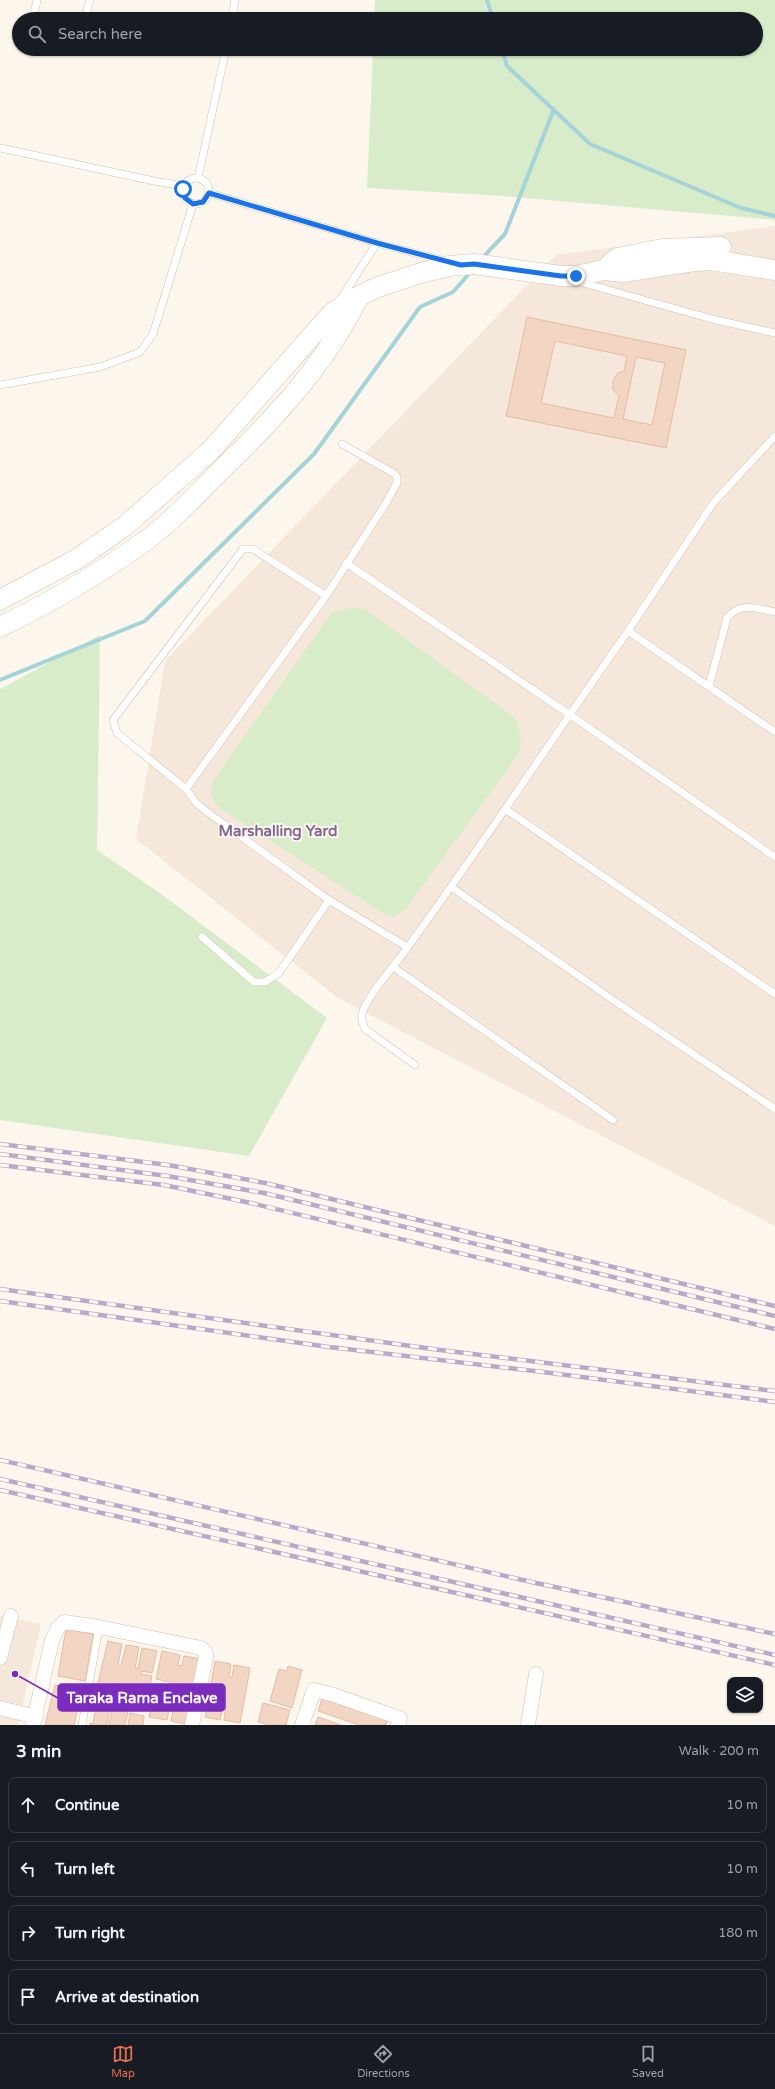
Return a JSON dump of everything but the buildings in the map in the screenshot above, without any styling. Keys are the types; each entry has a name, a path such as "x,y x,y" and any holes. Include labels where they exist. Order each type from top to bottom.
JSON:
{"street":[{"path":"604,270 617,258 662,249 721,247 775,257"},
{"path":"0,600 77,559 125,526 158,498 211,450 332,313 358,296 396,280 424,272 474,264 561,276 576,276 604,270 623,272 711,260 775,270"},
{"path":"0,627 45,605 95,575 142,544 168,523 257,436 303,383 336,338 358,296"},
{"path":"0,1658 11,1616"},
{"path":"0,1708 34,1721 52,1640 58,1628 64,1622 99,1627 201,1648 206,1653 192,1725"},
{"path":"528,1725 536,1674"},
{"path":"302,1725 314,1690 331,1694 400,1718 398,1725"}],"lane":[{"path":"34,12 37,0"},
{"path":"87,12 90,0"},
{"path":"233,12 235,0"},
{"path":"198,178 224,56"},
{"path":"0,148 184,186"},
{"path":"198,178 206,184 209,193 203,202 193,204 185,198 183,194 184,186 188,180 198,178"},
{"path":"209,193 377,243 461,265"},
{"path":"0,385 100,367 140,352 153,334 193,204"},
{"path":"332,313 377,243"},
{"path":"561,276 712,319 775,333"},
{"path":"415,1065 374,1037 365,1029 362,1021 362,1014 393,967 451,887 569,714 628,631 714,502 775,436"},
{"path":"186,789 326,596 386,503 397,483 397,477 384,467 342,444"},
{"path":"326,596 253,549 243,549 113,720 117,733 186,789 198,804 214,817 329,900 407,947"},
{"path":"346,563 569,714 775,857"},
{"path":"709,686 727,618 732,612 737,609 748,607 775,612"},
{"path":"628,631 775,732"},
{"path":"505,809 775,994"},
{"path":"451,887 613,1000 775,1109"},
{"path":"202,937 254,982 265,982 279,973 329,900"},
{"path":"393,967 612,1120"},
{"path":"82,1725 99,1627"}],"shaded area":[{"path":"775,226 775,1226 338,998 136,839 165,661 556,255"},
{"path":"0,1616 41,1624 18,1725 0,1725"}],"green space":[{"path":"375,0 775,0 775,220 502,196 367,188 373,56 763,56 763,12 374,12"},
{"path":"352,608 365,609 514,717 520,734 520,752 405,910 394,917 384,914 218,807 211,795 212,782 332,612"},
{"path":"100,635 97,850 157,891 327,1018 249,1156 0,1120 0,689"}],"waterway":[{"path":"487,0 491,12"},
{"path":"504,56 507,66 590,144 741,208 775,216"},
{"path":"486,254 505,234 554,109"},
{"path":"0,680 145,621 314,454 420,307 453,292 468,275"}],"railway":[{"path":"0,1144 168,1165 265,1183 775,1306"},
{"path":"0,1154 167,1176 264,1193 775,1316"},
{"path":"0,1165 164,1185 251,1203 775,1329"},
{"path":"0,1289 440,1350 775,1391"},
{"path":"0,1301 329,1347 543,1372 775,1402"},
{"path":"0,1460 536,1583 775,1634"},
{"path":"0,1479 775,1655"},
{"path":"0,1490 775,1665"}],"place":[{"name":"Taraka Rama Enclave","path":"15,1674"}],"district":[{"name":"Marshalling Yard","path":"278,831"}],"route":[{"path":"183,189 185,198 193,204 203,202 209,193 377,243 461,265 474,264 561,276 576,276"}]}
